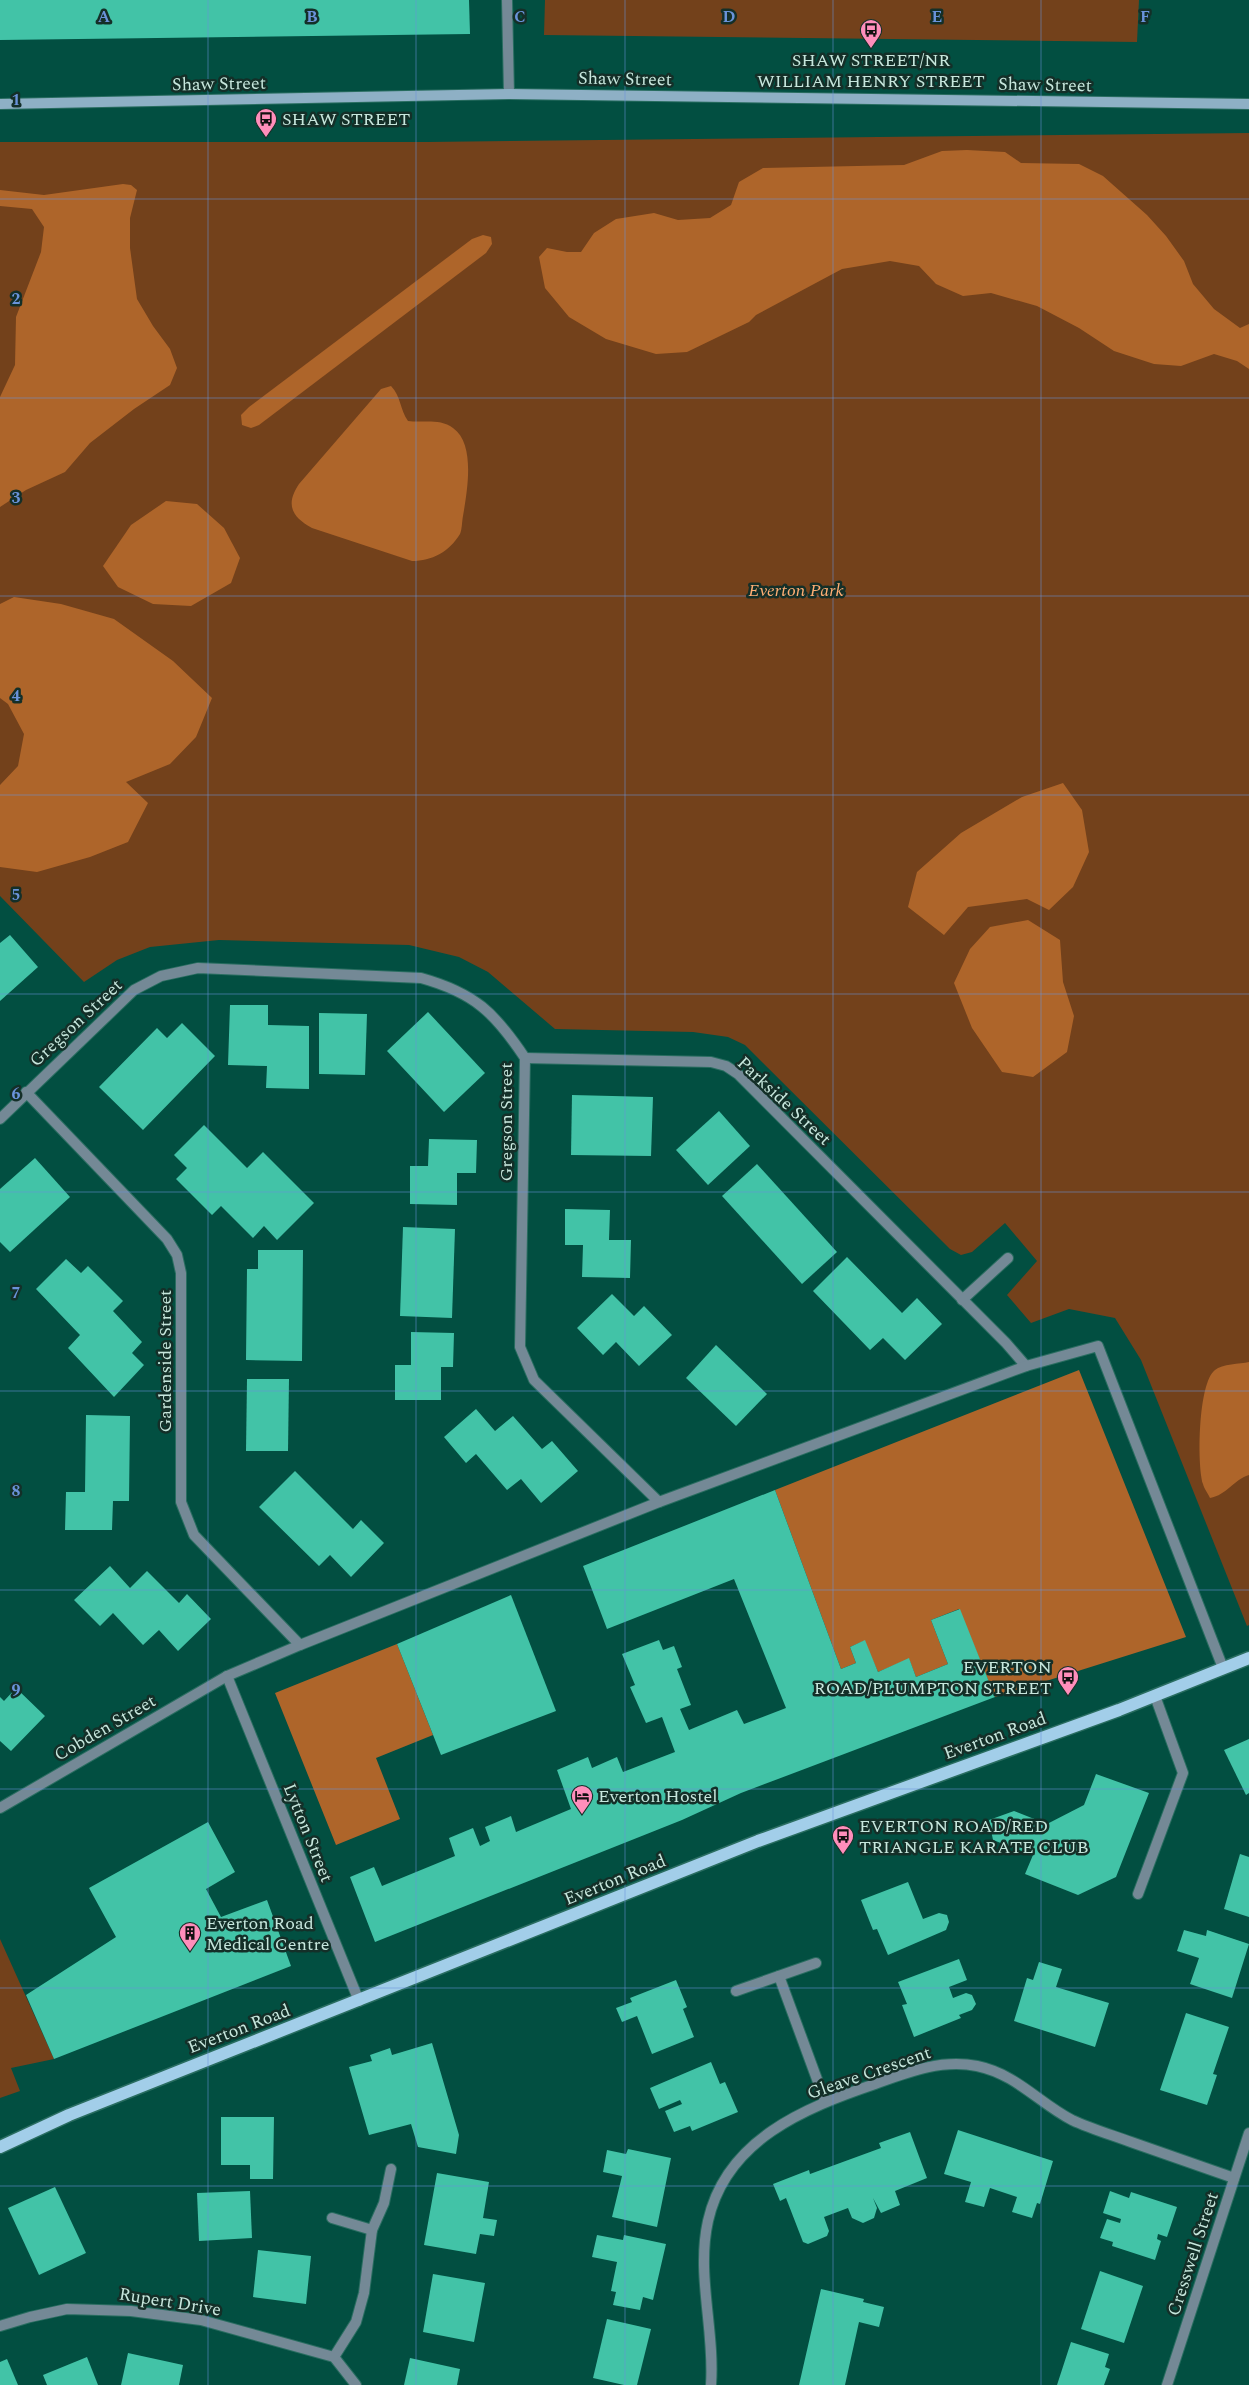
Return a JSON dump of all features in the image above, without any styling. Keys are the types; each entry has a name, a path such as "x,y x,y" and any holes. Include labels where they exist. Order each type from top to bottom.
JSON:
{"main road":[{"name":"Everton Road","path":"0,2147 69,2115 360,2001 758,1841 1155,1696 1249,1658"}],"street":[{"path":"507,0 509,94"},
{"name":"Shaw Street","path":"0,104 509,94 1249,104"},
{"name":"Gregson Street","path":"0,1119 134,990 161,976 198,968 421,978 450,986 478,1002 505,1028 525,1058 520,1347 534,1380 658,1502"},
{"name":"Parkside Street","path":"525,1058 712,1062 726,1066 738,1074 998,1335 1026,1366"},
{"name":"Gardenside Street","path":"26,1092 167,1239 177,1255 181,1273 181,1502 194,1534 300,1645"},
{"path":"962,1300 1008,1258"},
{"name":"Cobden Street","path":"0,1808 227,1676 300,1645 658,1502 1026,1366 1098,1346 1224,1668"},
{"name":"Lytton Street","path":"227,1676 360,2001"},
{"path":"1138,1894 1182,1773 1155,1696"},
{"path":"736,1991 816,1963"},
{"path":"779,1976 826,2101"},
{"name":"Gleave Crescent","path":"711,2385 712,2344 704,2270 704,2244 714,2198 739,2159 758,2140 789,2119 826,2101 934,2065 976,2066 996,2071 1014,2080 1072,2120 1234,2178"},
{"name":"Cresswell Street","path":"1167,2385 1249,2133"},
{"path":"356,2385 334,2358 356,2322 364,2293 372,2230 384,2203 391,2169"},
{"path":"332,2218 372,2230"},
{"name":"Rupert Drive","path":"0,2326 30,2316 67,2309 131,2311 201,2320 334,2358"}],"green space":[{"path":"545,0 1139,0 1137,42 544,35"},
{"name":"Everton Park","path":"1249,133 1249,1625 1247,1626 1141,1360 1115,1318 1069,1309 1031,1323 1007,1295 1037,1261 1005,1223 972,1252 961,1255 950,1249 745,1045 728,1037 693,1032 555,1029 488,972 459,957 409,945 219,940 150,947 117,960 84,982 0,896 0,142 427,142"},
{"path":"0,1939 54,2059 11,2068 20,2091 0,2098"}],"shaded area":[{"path":"942,151 1005,152 1021,163 1079,164 1103,176 1147,215 1166,236 1184,261 1193,284 1214,309 1240,328 1249,324 1249,369 1237,361 1214,354 1181,366 1154,364 1114,351 1079,328 1037,306 991,293 963,296 936,284 919,266 890,261 842,269 756,315 749,322 687,352 656,354 606,339 569,317 545,288 539,257 547,248 567,252 581,252 594,233 616,219 654,213 678,220 710,218 731,205 739,182 763,168 904,165"},
{"path":"123,184 131,185 137,190 130,218 130,248 137,299 153,326 170,349 177,368 170,385 134,409 90,443 65,472 26,490 0,507 0,397 15,365 16,317 41,252 44,227 32,209 0,206 0,190 44,195"},
{"path":"483,235 491,237 492,244 486,253 259,425 251,428 242,425 241,415 249,407 472,239"},
{"path":"391,386 397,394 408,421 437,422 453,428 460,435 465,445 467,457 468,482 460,534 451,546 439,554 419,561 412,561 312,528 295,515 292,504 292,498 299,484 381,389"},
{"path":"166,501 197,504 224,528 240,558 231,583 191,606 153,604 118,587 103,566 131,525"},
{"path":"14,597 61,604 114,619 173,661 212,698 196,737 170,764 126,782 148,803 128,842 90,857 37,872 0,867 0,785 18,766 24,734 8,704 0,698 0,604"},
{"path":"1063,783 1082,810 1089,852 1073,887 1049,910 1027,899 968,907 944,935 908,907 917,872 961,833 1022,797"},
{"path":"1028,920 1060,940 1063,982 1074,1016 1067,1052 1033,1077 1002,1072 972,1028 954,983 970,949 990,927"},
{"path":"1249,1362 1249,1475 1243,1477 1221,1494 1210,1498 1204,1488 1200,1460 1200,1424 1205,1390 1209,1378 1218,1368"},
{"path":"1079,1370 1186,1637 995,1697 959,1609 931,1620 948,1664 916,1677 909,1659 878,1672 864,1641 850,1647 856,1663 841,1669 775,1490"},
{"path":"397,1644 433,1735 376,1758 400,1819 336,1845 275,1693"}],"building":[{"path":"0,0 469,0 470,34 0,40"},
{"path":"10,935 38,967 0,1001 0,943"},
{"path":"230,1005 268,1005 268,1025 309,1026 309,1089 266,1088 267,1066 228,1065"},
{"path":"428,1012 485,1073 444,1112 387,1051"},
{"path":"319,1013 367,1014 365,1075 319,1074"},
{"path":"182,1023 215,1056 143,1130 99,1087 157,1028 167,1038"},
{"path":"572,1095 653,1097 651,1156 571,1155"},
{"path":"719,1111 750,1146 708,1185 676,1150"},
{"path":"204,1125 247,1168 263,1152 314,1203 277,1240 264,1226 253,1238 221,1206 212,1215 176,1179 187,1168 174,1155"},
{"path":"429,1139 477,1140 476,1173 457,1173 457,1205 410,1204 410,1166 428,1166"},
{"path":"35,1158 70,1197 10,1252 0,1242 0,1189"},
{"path":"757,1164 837,1252 802,1284 722,1196"},
{"path":"565,1209 610,1210 609,1240 631,1240 630,1278 582,1277 583,1245 565,1245"},
{"path":"403,1227 455,1229 452,1318 400,1316"},
{"path":"258,1250 303,1250 302,1361 246,1360 247,1269 258,1269"},
{"path":"847,1257 902,1313 917,1298 942,1324 905,1360 883,1338 870,1350 813,1291"},
{"path":"66,1259 81,1273 88,1266 123,1301 113,1311 142,1342 132,1353 144,1365 114,1397 68,1348 80,1335 36,1289"},
{"path":"612,1294 634,1316 644,1306 672,1335 639,1366 616,1342 603,1355 577,1328"},
{"path":"411,1332 454,1333 453,1367 441,1367 441,1400 395,1400 395,1365 411,1365"},
{"path":"716,1345 767,1394 736,1426 686,1378"},
{"path":"247,1379 289,1379 288,1451 246,1451"},
{"path":"476,1409 495,1431 513,1416 542,1449 552,1441 578,1471 541,1503 521,1479 507,1490 476,1454 466,1463 444,1437"},
{"path":"86,1415 130,1416 129,1501 113,1501 112,1530 65,1530 66,1492 85,1492"},
{"path":"295,1471 353,1529 361,1520 384,1543 351,1577 330,1555 319,1566 259,1507"},
{"path":"775,1490 841,1669 856,1663 850,1647 865,1640 878,1672 909,1658 916,1677 948,1664 931,1620 960,1609 995,1697 741,1793 682,1820 375,1942 350,1877 374,1867 382,1886 455,1856 449,1838 473,1828 480,1846 490,1841 485,1827 511,1816 516,1832 571,1809 557,1770 588,1757 592,1768 617,1757 623,1772 675,1752 662,1717 646,1723 630,1687 635,1685 622,1654 659,1640 663,1650 674,1646 682,1667 677,1669 691,1705 680,1709 689,1730 737,1710 744,1724 786,1708 734,1579 607,1629 583,1566"},
{"path":"110,1566 130,1588 147,1571 179,1603 187,1594 211,1619 178,1651 159,1630 143,1645 113,1613 100,1626 74,1600"},
{"path":"511,1595 556,1711 441,1755 397,1644"},
{"path":"16,1688 45,1716 11,1751 0,1741 0,1697 4,1701"},
{"path":"1249,1739 1249,1793 1246,1795 1224,1750"},
{"path":"1096,1774 1149,1793 1116,1877 1078,1895 1025,1874 1033,1855 993,1840 989,1820 1014,1811 1047,1824 1084,1805"},
{"name":"Everton Road Medical Centre","path":"208,1822 235,1872 206,1889 221,1917 267,1900 291,1966 54,2059 26,1995 116,1937 89,1888"},
{"path":"1240,1854 1249,1857 1249,1917 1224,1909"},
{"path":"908,1882 923,1919 939,1913 947,1915 949,1922 946,1930 888,1955 877,1929 873,1930 861,1900"},
{"path":"1184,1930 1206,1936 1207,1930 1249,1944 1232,1998 1190,1984 1199,1958 1177,1951"},
{"path":"959,1959 967,1980 949,1987 953,1998 966,1993 972,1995 976,2004 972,2010 959,2015 961,2018 914,2037 902,2005 907,2004 898,1982"},
{"path":"1039,1962 1062,1969 1056,1987 1109,2003 1095,2047 1014,2021 1027,1978 1033,1980"},
{"path":"676,1980 687,2007 683,2009 694,2037 652,2054 637,2016 622,2022 616,2008 632,2002 630,1998"},
{"path":"1186,2013 1229,2027 1213,2074 1217,2075 1207,2105 1160,2090"},
{"path":"432,2043 459,2135 456,2154 418,2147 411,2124 369,2135 349,2067 372,2061 370,2055 390,2048 392,2055"},
{"path":"711,2062 720,2084 725,2082 738,2112 692,2131 690,2126 674,2132 665,2111 682,2104 680,2100 659,2109 650,2088"},
{"path":"221,2117 274,2117 273,2179 250,2179 250,2165 221,2165"},
{"path":"958,2130 1053,2161 1040,2204 1037,2203 1032,2218 1012,2212 1017,2197 990,2188 984,2207 965,2202 971,2182 944,2174"},
{"path":"910,2132 927,2178 895,2191 900,2205 881,2213 873,2198 877,2208 874,2218 863,2223 852,2218 848,2208 824,2217 829,2231 827,2236 808,2244 803,2242 786,2198 780,2201 773,2184 809,2170 810,2174 881,2148 879,2143"},
{"path":"628,2149 671,2158 657,2227 612,2217 622,2176 603,2172 607,2150 626,2154"},
{"path":"437,2173 489,2182 483,2218 497,2220 494,2236 480,2234 476,2254 424,2245"},
{"path":"55,2187 86,2253 39,2275 8,2208"},
{"path":"250,2191 252,2238 199,2241 197,2193"},
{"path":"1110,2191 1129,2198 1131,2192 1177,2207 1167,2237 1158,2234 1157,2239 1161,2241 1155,2260 1112,2246 1113,2242 1100,2238 1107,2219 1120,2223 1121,2219 1103,2213"},
{"path":"597,2235 623,2240 624,2235 666,2244 653,2300 643,2297 640,2310 613,2305 616,2292 611,2291 617,2262 592,2257"},
{"path":"258,2250 311,2256 306,2304 253,2297"},
{"path":"1100,2271 1143,2286 1124,2343 1081,2329"},
{"path":"433,2274 485,2283 474,2342 423,2332"},
{"path":"821,2289 864,2299 863,2302 884,2307 879,2327 859,2322 845,2385 799,2385"},
{"path":"607,2319 651,2329 637,2385 624,2385 593,2378"},
{"path":"1071,2342 1109,2354 1105,2367 1110,2369 1104,2385 1057,2385"},
{"path":"128,2353 183,2365 179,2385 121,2385"},
{"path":"87,2357 98,2385 47,2385 43,2375"},
{"path":"410,2358 460,2369 457,2385 404,2385"},
{"path":"7,2359 18,2385 0,2385 0,2362"}],"place":[{"name":"SHAW STREET/NR WILLIAM HENRY STREET","path":"871,49"},
{"name":"SHAW STREET","path":"266,138"},
{"name":"EVERTON ROAD/PLUMPTON STREET","path":"1068,1696"},
{"name":"Everton Hostel","path":"582,1815"},
{"name":"EVERTON ROAD/RED TRIANGLE KARATE CLUB","path":"843,1855"},
{"name":"Everton Road Medical Centre","path":"190,1952"}]}
